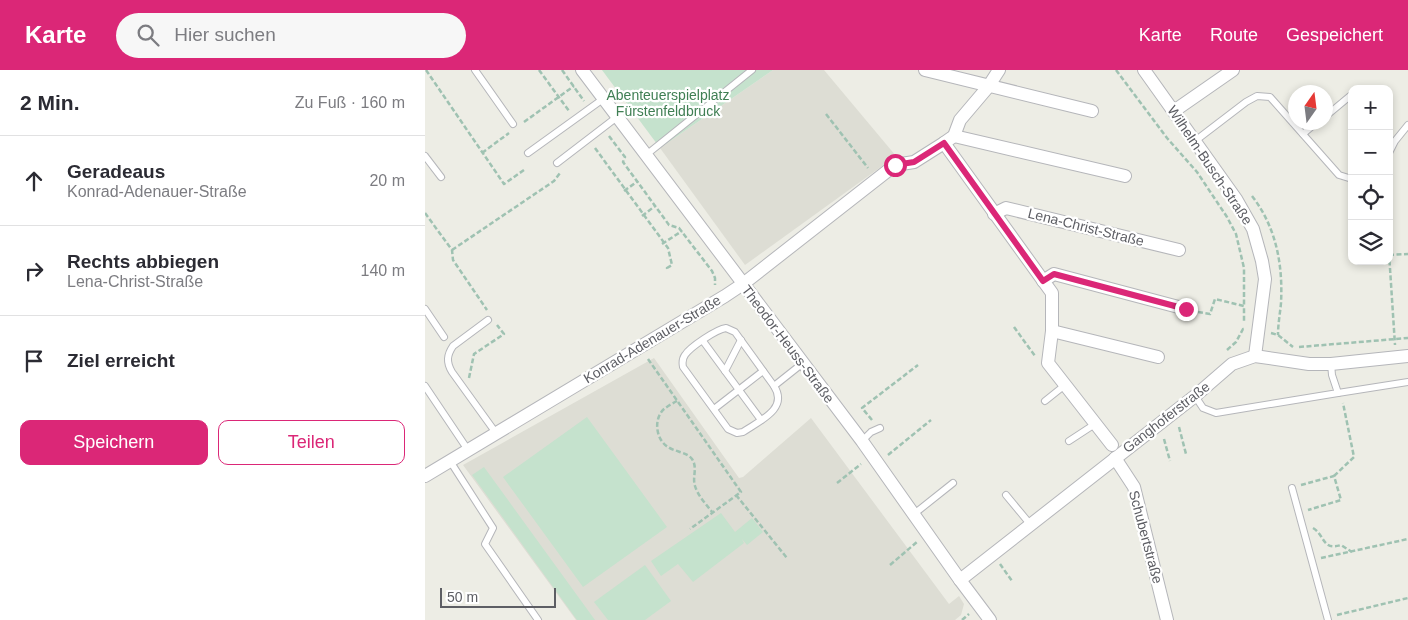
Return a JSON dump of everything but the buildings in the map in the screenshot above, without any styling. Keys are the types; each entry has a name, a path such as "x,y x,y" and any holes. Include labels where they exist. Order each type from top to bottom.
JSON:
{"street":[{"path":"925,70 1092,111"},
{"path":"949,140 960,120 988,87 999,70"},
{"name":"Wilhelm-Busch-Straße","path":"1144,70 1236,199 1253,229 1265,279 1255,356"},
{"path":"1174,111 1233,70"},
{"name":"Theodor-Heuss-Straße","path":"585,74 862,441 959,580 990,620"},
{"path":"949,140 1125,176"},
{"path":"949,140 995,214 1052,293 1052,331 1048,363 1095,424 1113,452"},
{"name":"Konrad-Adenauer-Straße","path":"425,476 743,284 895,165 914,162 949,140"},
{"name":"Lena-Christ-Straße","path":"995,214 1006,208 1179,250"},
{"path":"1043,281 1054,274 1186,309"},
{"path":"1052,331 1158,357"},
{"name":"Ganghoferstraße","path":"959,580 1030,524 1113,452 1160,422 1195,396 1232,364 1255,356 1309,364 1331,364 1408,356"},
{"name":"Schubertstraße","path":"1113,452 1134,488 1167,620"}],"lane":[{"path":"475,70 516,126"},
{"path":"645,155 752,70"},
{"path":"1195,141 1246,102 1257,96 1269,98 1339,175 1348,178"},
{"path":"1333,109 1348,97"},
{"path":"528,153 603,98"},
{"path":"557,163 617,117"},
{"path":"1393,144 1408,125"},
{"path":"1303,134 1308,130"},
{"path":"425,156 441,178"},
{"path":"425,309 444,337"},
{"path":"488,320 453,346 447,362 495,433"},
{"path":"726,328 735,332 741,340 779,396 777,406 761,420 743,432 737,433 728,429 683,367 683,357 718,330 726,328"},
{"path":"725,371 741,340"},
{"path":"703,341 761,420"},
{"path":"774,386 803,363"},
{"path":"1331,364 1332,375 1338,393"},
{"path":"714,409 763,371"},
{"path":"1195,396 1203,408 1216,413 1408,382"},
{"path":"1045,401 1065,385"},
{"path":"425,386 468,450"},
{"path":"1069,441 1095,424"},
{"path":"862,441 871,432 880,428"},
{"path":"450,461 493,528 485,544 539,620"},
{"path":"914,514 953,483"},
{"path":"1292,488 1328,619"},
{"path":"1006,495 1030,524"}],"path":[{"path":"426,70 504,184 524,170"},
{"path":"539,70 575,119"},
{"path":"562,70 590,108"},
{"path":"1116,70 1167,138 1197,172 1236,234 1244,268 1243,329 1236,342"},
{"path":"482,153 516,126 574,86 585,74"},
{"path":"826,114 877,179"},
{"path":"603,128 625,157 623,162 669,225 679,228 712,271 716,283 712,290"},
{"path":"594,146 663,244 668,248 672,265 667,268 669,270"},
{"path":"425,213 452,250 554,181 562,170"},
{"path":"625,191 638,182"},
{"path":"643,215 655,206"},
{"path":"663,244 681,231"},
{"path":"1393,254 1408,254"},
{"path":"1390,265 1395,357"},
{"path":"1186,309 1209,314 1215,299 1244,306"},
{"path":"1014,327 1038,361 1048,363"},
{"path":"1243,329 1278,335 1294,348 1408,338"},
{"path":"647,358 741,492 690,529"},
{"path":"880,428 862,408 918,365"},
{"path":"1292,488 1334,476 1354,457 1343,403 1338,393"},
{"path":"677,401 660,414 657,426 660,439 670,448 690,456 693,460 695,466 695,486 712,513"},
{"path":"1174,411 1186,454"},
{"path":"888,455 931,420"},
{"path":"1160,422 1170,461"},
{"path":"837,483 871,455"},
{"path":"1299,512 1341,500 1334,476"},
{"path":"736,495 787,558"},
{"path":"1301,521 1319,532 1323,541 1327,544 1341,545 1352,552"},
{"path":"1312,560 1408,539"},
{"path":"890,565 920,540"},
{"path":"993,554 1012,581"},
{"path":"1328,619 1408,598"},
{"path":"962,620 972,612"}],"shaded area":[{"path":"773,70 824,70 896,156 745,265 660,148"},
{"path":"654,358 739,478 743,477 811,418 949,604 959,596 964,604 961,615 955,620 576,620 463,465"}],"green space":[{"name":"Abenteuerspielplatz Fürstenfeldbruck","path":"602,70 773,70 660,148"},
{"path":"587,417 667,527 583,587 503,477"},
{"path":"484,467 595,620 577,620 472,475"},
{"path":"721,513 735,532 752,518 763,532 747,545 742,539 744,543 693,582 678,564 661,576 651,561"},
{"path":"645,565 671,601 645,620 608,620 594,602"}],"route":[{"path":"895,165 914,162 944,143 1043,281 1054,274 1186,309"}]}
